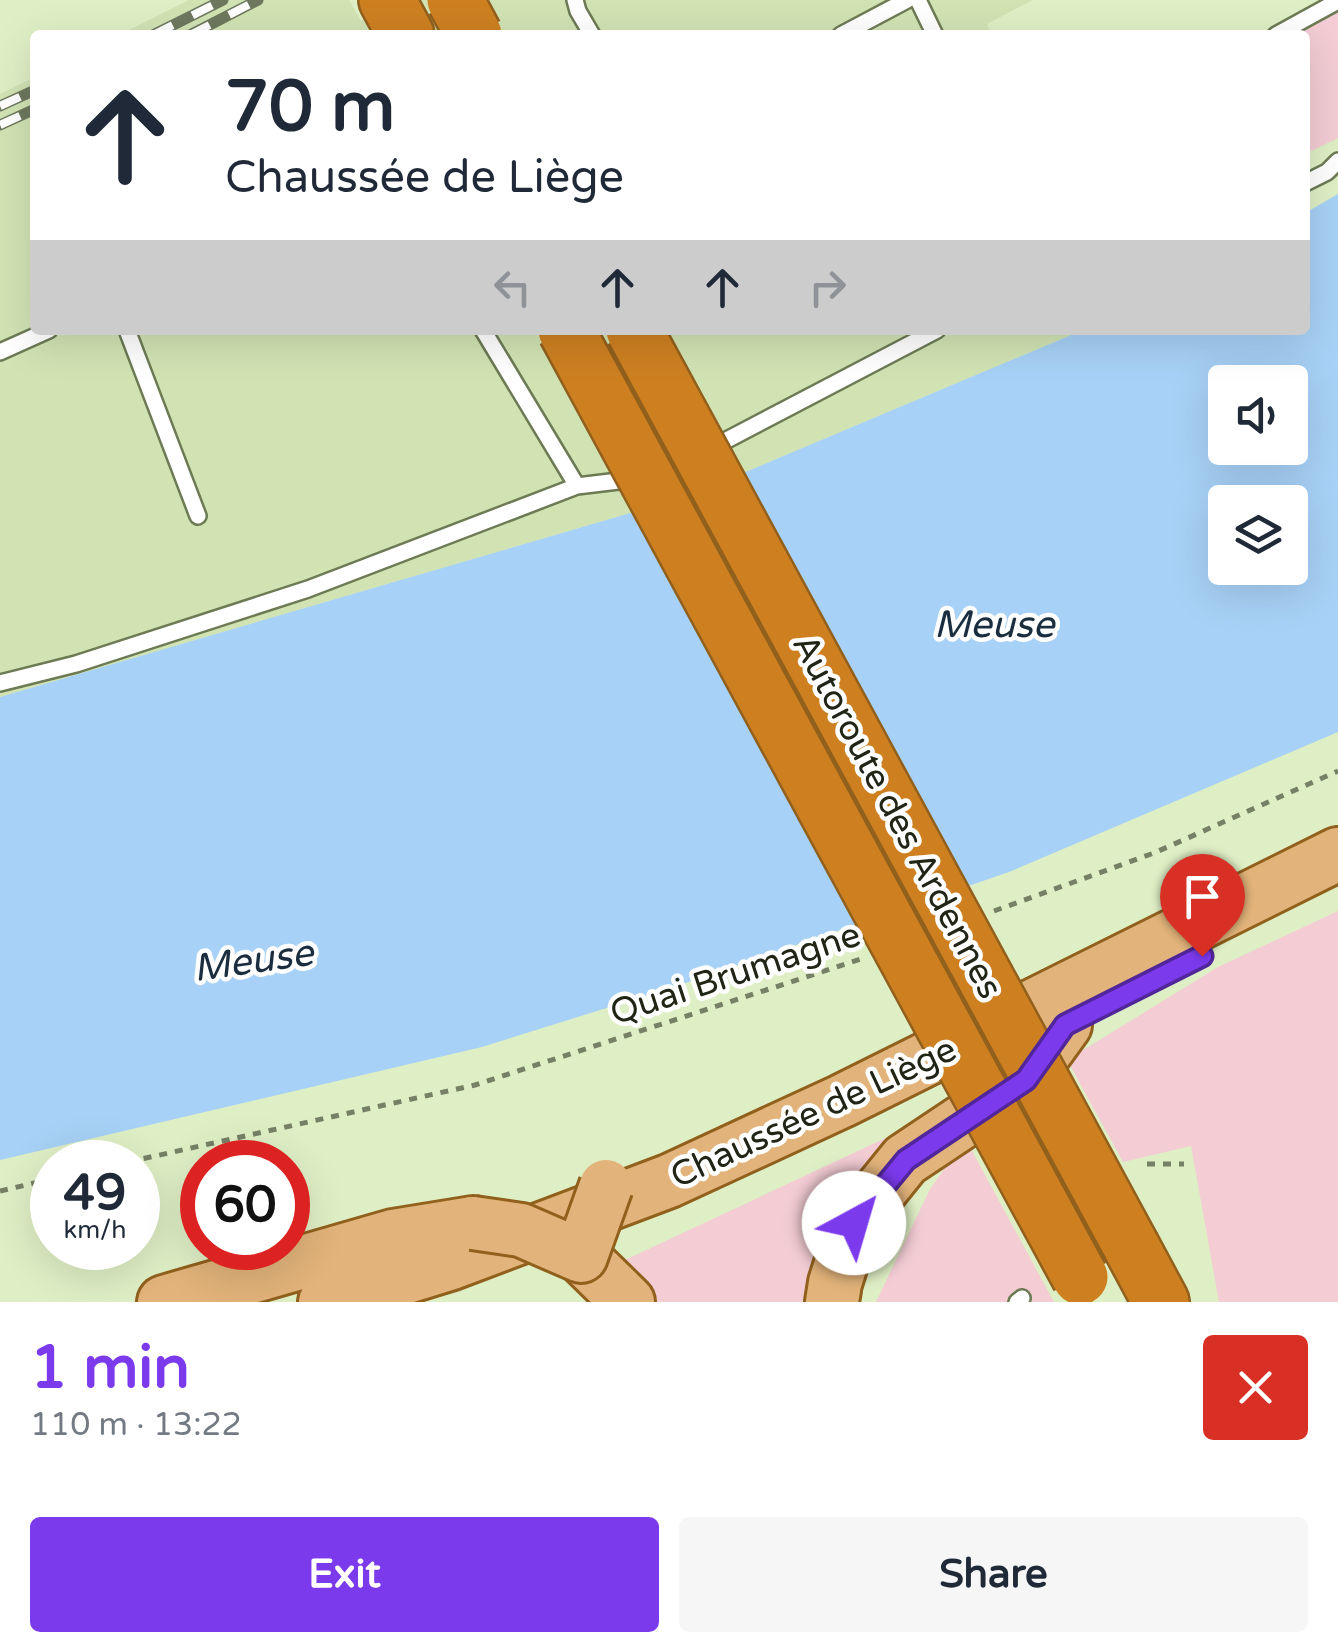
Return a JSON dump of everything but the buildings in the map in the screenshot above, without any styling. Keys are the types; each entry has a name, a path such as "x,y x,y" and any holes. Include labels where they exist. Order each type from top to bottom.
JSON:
{"highway":[{"name":"Autoroute des Ardennes","path":"569,335 1086,1290"},
{"name":"Autoroute des Ardennes","path":"637,335 1162,1302"}],"main road":[{"path":"586,1279 606,1186 632,1163 854,1059 1338,817"},
{"name":"Chaussée de Liège","path":"325,1302 449,1264 669,1181 842,1101 1338,854"},
{"name":"Chaussée de Liège","path":"422,1302 682,1208 855,1129 1338,888"},
{"path":"832,1302 854,1223 906,1160 1026,1080 1065,1025"},
{"path":"164,1302 393,1236 472,1222 521,1230 586,1279 628,1302"}],"lane":[{"path":"427,21 465,0"},
{"path":"576,0 589,30"},
{"path":"850,30 907,0"},
{"path":"918,0 933,30"},
{"path":"1285,30 1338,1"},
{"path":"1310,180 1338,162"},
{"path":"0,352 37,335"},
{"path":"129,335 198,516"},
{"path":"486,335 577,486"},
{"path":"0,682 76,664 308,589 577,486 662,475 928,335"}],"path":[{"path":"994,911 1154,852 1338,771"},
{"name":"Quai Brumagne","path":"160,1155 475,1085 869,956"},
{"path":"1147,1164 1184,1164"},
{"path":"0,1191 30,1184"}],"shaded area":[{"path":"189,0 349,0 361,21 390,0 1033,0 987,24 989,30 129,30"},
{"path":"1338,10 1338,138 1310,152 1310,30 1303,30"},
{"path":"30,79 30,335 1071,335 748,471 627,514 0,697 0,94"},
{"path":"1338,911 1338,1302 1219,1302 1191,1146 1123,1162 1067,1060 1218,967"},
{"path":"954,1106 824,1242 802,1302 651,1302 625,1260"},
{"path":"965,1138 1054,1302 876,1302 929,1191"}],"water":[{"name":"Meuse","path":"1338,194 1338,732 1009,872 680,985 482,1047 85,1140 30,1140 30,1153 0,1160 0,697 627,514 748,471 1071,335 1310,335 1310,210"}],"railway":[{"path":"163,30 223,0"},
{"path":"200,30 258,0"},
{"path":"0,106 30,92"},
{"path":"0,125 30,111"}],"route":[{"path":"854,1223 906,1160 1026,1080 1065,1025 1202,956"}]}
